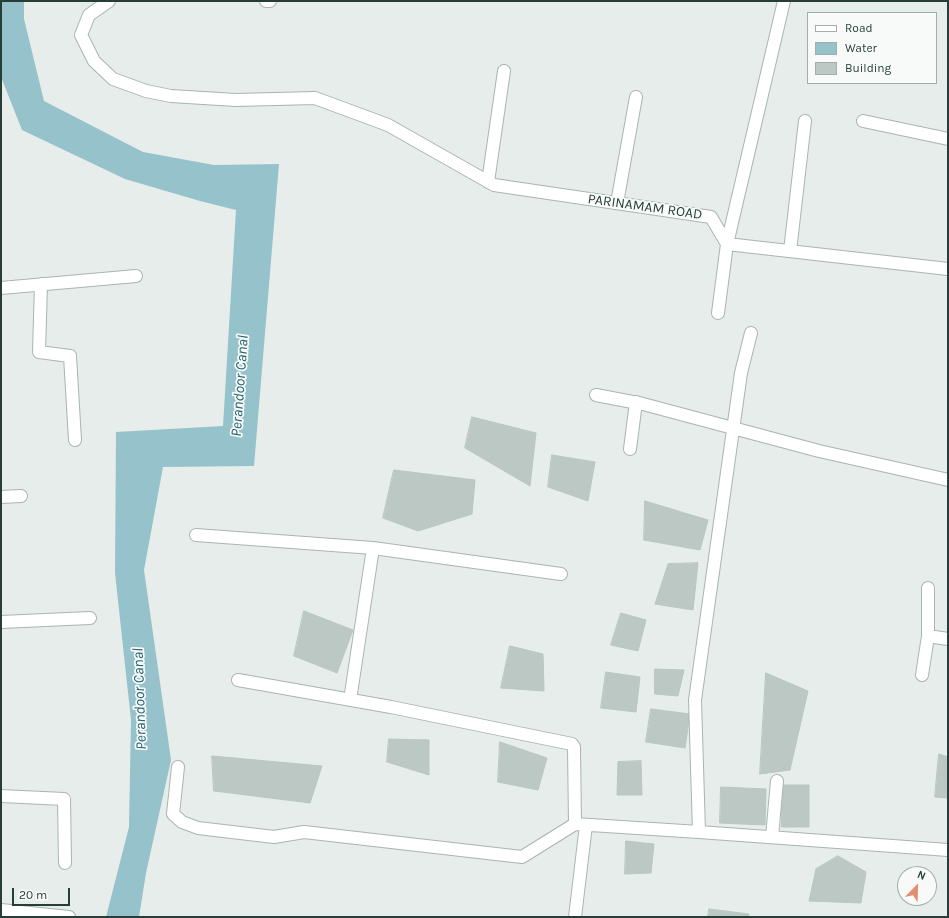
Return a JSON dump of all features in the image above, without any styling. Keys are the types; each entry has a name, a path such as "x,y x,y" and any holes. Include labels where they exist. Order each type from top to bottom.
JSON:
{"street":[{"path":"109,1 90,15 81,35 94,61 113,79 146,91 171,96 236,100 315,98 388,125 491,184 504,71"},
{"path":"718,313 728,244 783,1"},
{"path":"617,203 636,97"},
{"path":"790,251 805,121"},
{"path":"863,121 948,139"},
{"name":"PARINAMAM ROAD","path":"491,184 711,217 728,244"},
{"path":"728,244 948,268"},
{"path":"1,288 136,276"},
{"path":"41,284 39,352 70,356 76,440"},
{"path":"699,832 695,700 741,373 751,333"},
{"path":"596,395 636,402 818,451 948,480"},
{"path":"630,449 636,402"},
{"path":"1,497 21,496"},
{"path":"196,535 373,548 561,574"},
{"path":"350,700 373,548"},
{"path":"922,675 928,636 928,588"},
{"path":"1,622 90,618"},
{"path":"928,636 948,639"},
{"path":"238,680 350,700 572,744 574,747 581,825 575,917"},
{"path":"178,767 173,814 182,822 198,828 274,837 304,832 522,857 581,825 948,850"},
{"path":"772,837 777,781"},
{"path":"1,796 64,799 65,863"},
{"path":"1,910 69,917"}],"water":[{"name":"Perandoor Canal","path":"1,1 24,1 24,19 44,101 143,152 214,165 279,164 254,466 163,467 144,570 171,760 146,873 139,917 106,917 129,827 131,720 115,573 116,432 223,426 236,210 125,179 22,130 1,77"}],"building":[{"path":"472,417 536,433 530,486 465,448"},
{"path":"552,455 595,462 588,501 548,487"},
{"path":"394,470 475,480 472,514 418,531 383,518"},
{"path":"645,501 708,520 700,550 644,540"},
{"path":"698,563 693,610 655,604 668,564"},
{"path":"304,611 353,630 337,673 294,656"},
{"path":"621,613 646,620 638,651 611,645"},
{"path":"510,646 543,654 544,691 501,688"},
{"path":"655,669 684,670 678,696 655,694"},
{"path":"606,672 640,677 636,712 601,708"},
{"path":"766,673 808,691 790,770 760,774"},
{"path":"651,709 690,714 685,748 646,742"},
{"path":"389,739 429,740 429,775 387,762"},
{"path":"500,742 547,758 538,790 498,782"},
{"path":"939,754 948,757 948,798 935,797"},
{"path":"212,756 322,766 310,803 214,791"},
{"path":"641,761 642,795 617,795 618,762"},
{"path":"782,785 809,785 809,827 782,827"},
{"path":"721,787 766,789 765,825 720,823"},
{"path":"626,841 654,844 651,873 625,874"},
{"path":"838,856 866,872 861,903 809,901 816,869"},
{"path":"709,909 749,914 748,917 708,917"}]}
